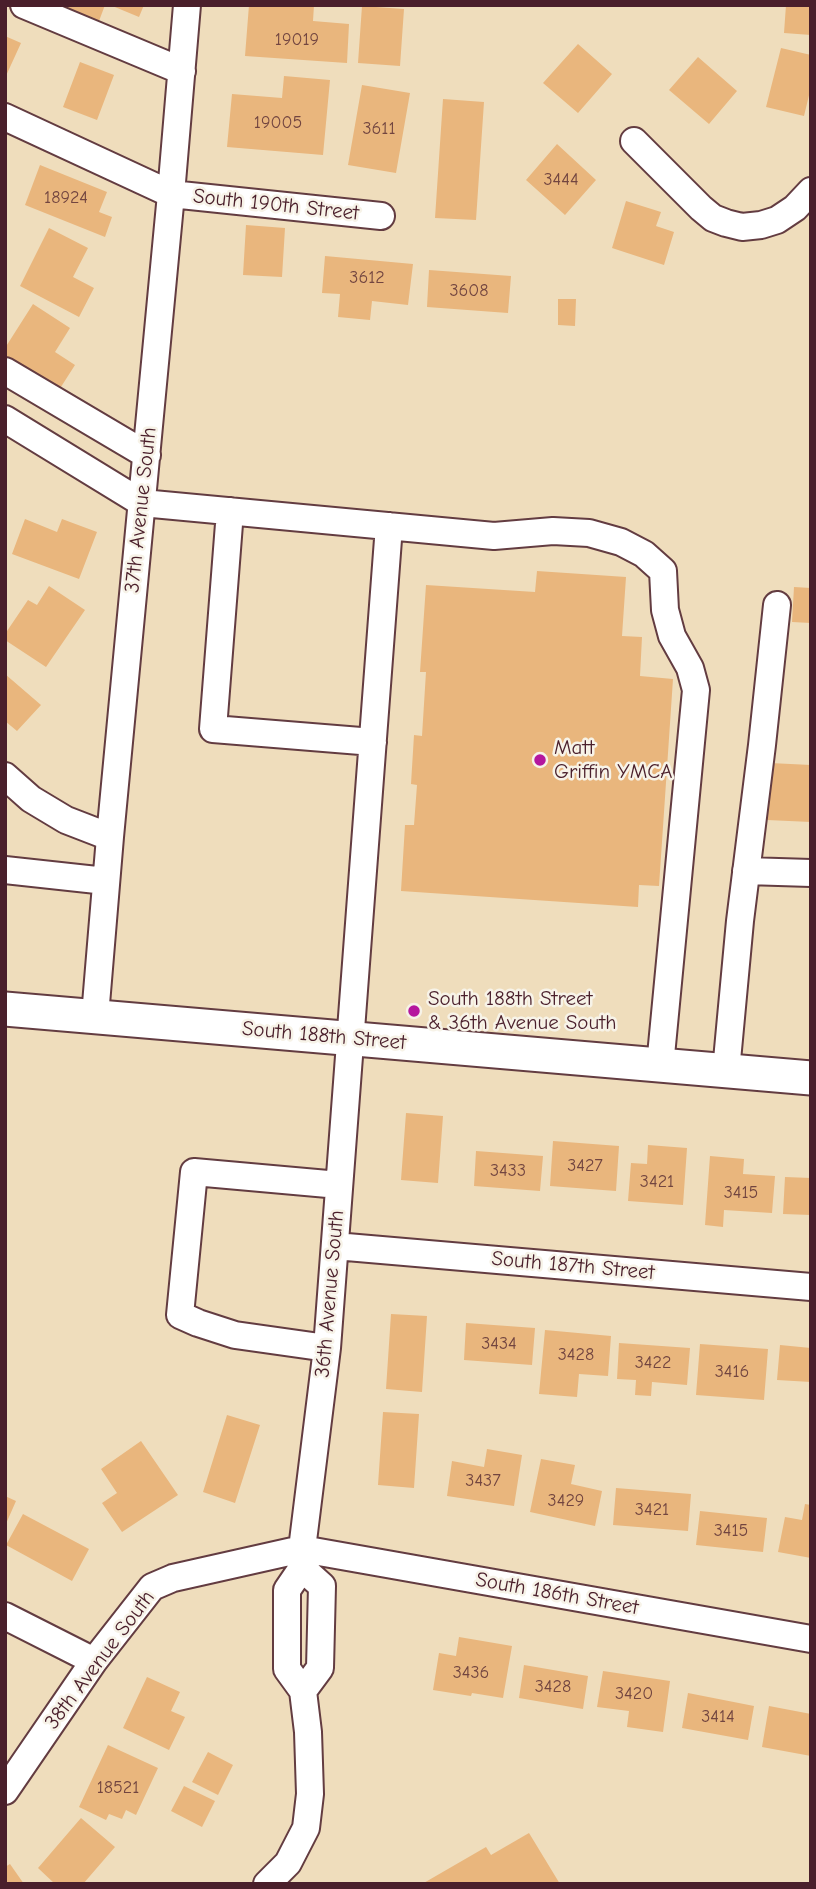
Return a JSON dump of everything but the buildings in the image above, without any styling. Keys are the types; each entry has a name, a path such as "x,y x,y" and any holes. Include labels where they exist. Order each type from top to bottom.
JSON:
{"main road":[{"name":"South 188th Street","path":"5,1009 811,1078"}],"street":[{"path":"24,5 182,71"},
{"name":"37th Avenue South","path":"95,1016 187,5"},
{"name":"South 190th Street","path":"5,117 171,194 381,216"},
{"path":"634,141 713,218 742,227 761,225 777,220 803,200"},
{"path":"5,371 147,455"},
{"path":"5,419 142,503 494,536 552,531 589,533 621,542 643,554 663,571 666,610 672,636 690,668 696,690 660,1066"},
{"path":"230,511 213,729 373,742"},
{"name":"36th Avenue South","path":"302,1558 327,1349 389,526"},
{"path":"726,1071 777,605"},
{"path":"5,776 31,799 66,820 110,837"},
{"path":"5,870 106,881"},
{"path":"746,871 811,873"},
{"path":"327,1349 235,1335 180,1315 194,1172 339,1185"},
{"name":"South 187th Street","path":"335,1246 811,1287"},
{"path":"267,1884 288,1863 306,1828 310,1794 308,1732 303,1691 320,1668 322,1586 302,1558"},
{"name":"South 186th Street","path":"302,1558 811,1639"},
{"name":"38th Avenue South","path":"5,1791 94,1661 152,1587 173,1578 302,1558"},
{"path":"5,1616 94,1661"}],"place":[{"name":"Matt Griffin YMCA","path":"540,760"},
{"name":"South 188th Street & 36th Avenue South","path":"414,1011"}]}
